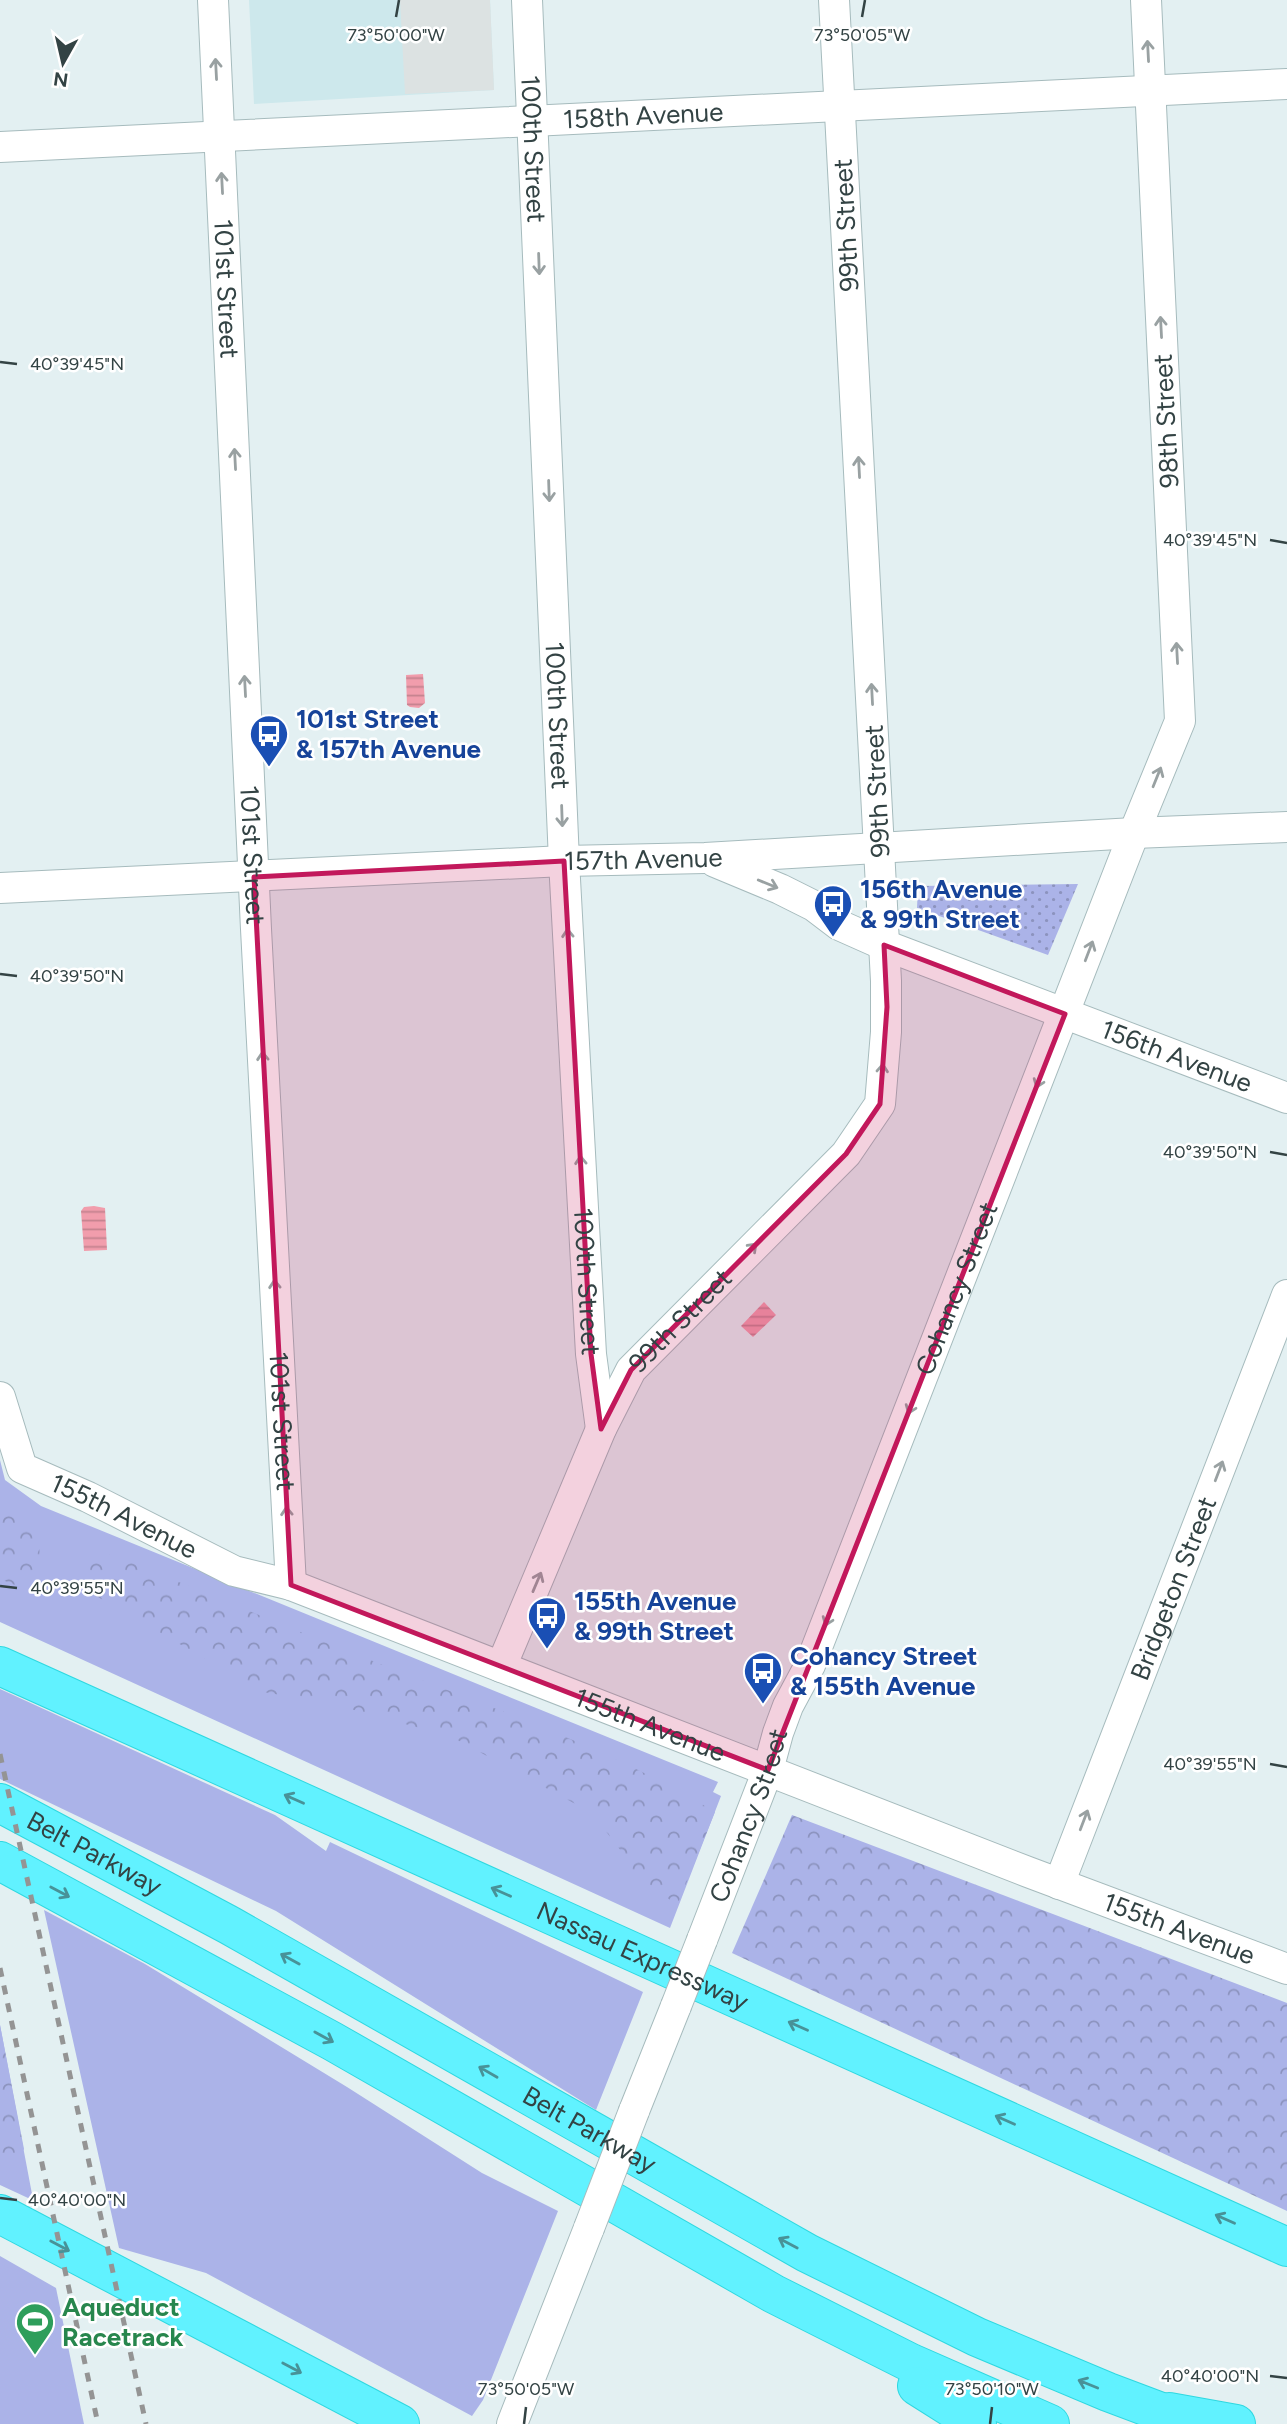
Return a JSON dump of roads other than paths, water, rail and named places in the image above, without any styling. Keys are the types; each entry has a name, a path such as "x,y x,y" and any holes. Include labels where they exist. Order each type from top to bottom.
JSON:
{"highway":[{"name":"Nassau Expressway","path":"0,1666 1287,2247"},
{"name":"Belt Parkway","path":"0,1803 229,1925 796,2247 977,2337 1193,2424"},
{"name":"Belt Parkway","path":"0,1861 332,2041 774,2294 911,2363 1050,2424"},
{"path":"0,2214 400,2424"},
{"path":"774,2294 976,2424"},
{"path":"1152,2409 1236,2424"}],"street":[{"name":"101st Street","path":"213,0 254,877 291,1585"},
{"name":"100th Street","path":"527,0 564,861 591,1354 601,1429"},
{"name":"99th Street","path":"501,1667 601,1429 631,1370 846,1154 880,1104 887,1007 834,0"},
{"name":"98th Street","path":"1134,833 1180,721 1146,0"},
{"name":"158th Avenue","path":"0,148 1287,84"},
{"name":"157th Avenue","path":"0,887 564,861 705,858 1134,833 1287,827"},
{"name":"Cohancy Street","path":"512,2424 768,1770 781,1724 810,1665 1134,833"},
{"path":"705,858 780,889 814,906 839,925 884,945 1065,1014"},
{"name":"156th Avenue","path":"1065,1014 1287,1098"},
{"name":"Bridgeton Street","path":"1059,1884 1287,1295"},
{"name":"155th Avenue","path":"0,1397 22,1468 88,1497 234,1571 291,1585 1059,1884 1287,1969"}],"railway":[{"path":"0,1754 146,2424"},
{"path":"0,1968 98,2424"}],"place":[{"name":"101st Street & 157th Avenue","path":"269,768"},
{"name":"156th Avenue & 99th Street","path":"833,938"},
{"name":"155th Avenue & 99th Street","path":"547,1650"},
{"name":"Cohancy Street & 155th Avenue","path":"763,1705"},
{"name":"Aqueduct Racetrack","path":"35,2356"}]}
